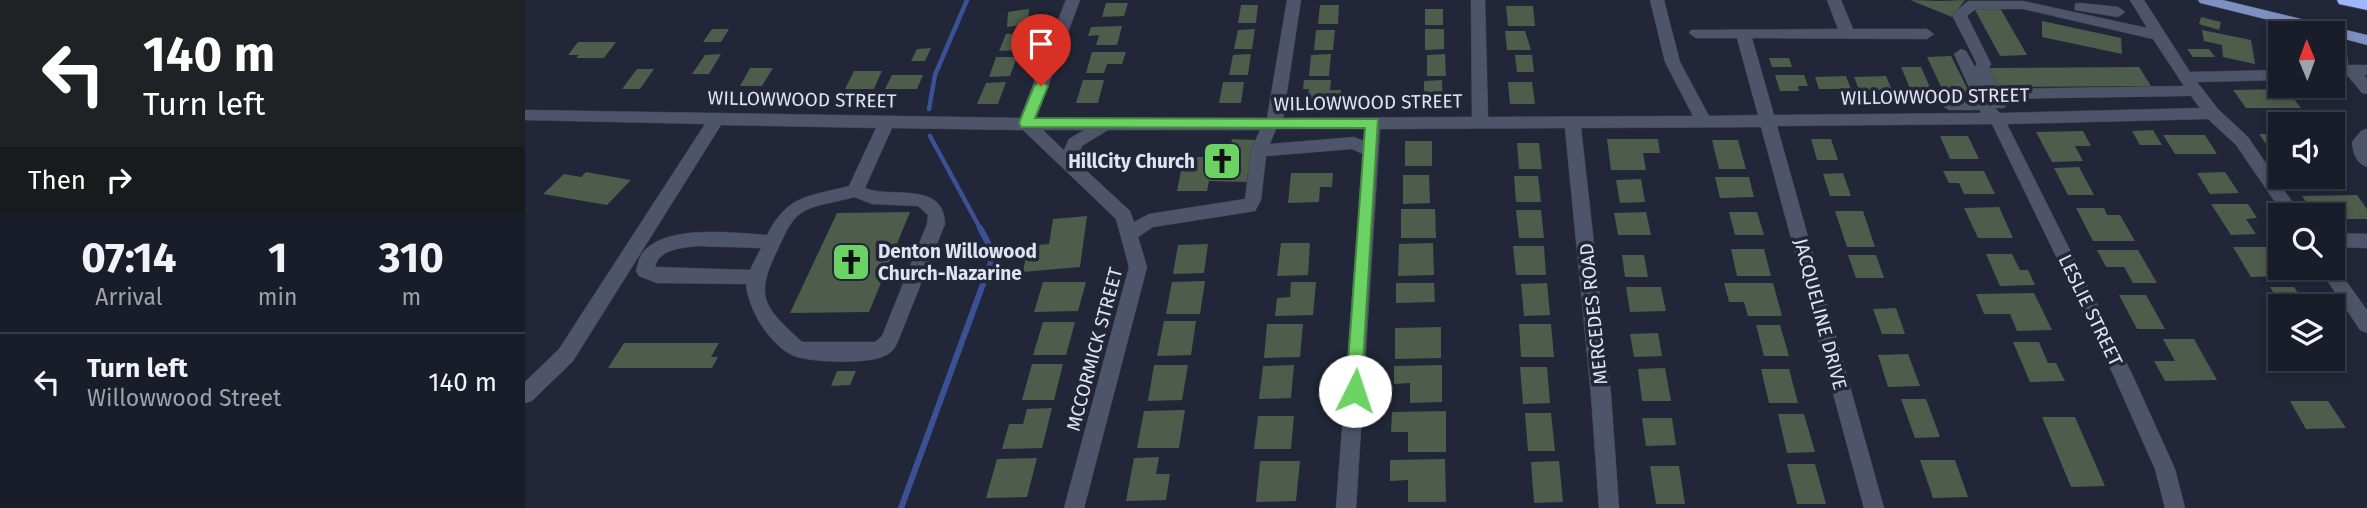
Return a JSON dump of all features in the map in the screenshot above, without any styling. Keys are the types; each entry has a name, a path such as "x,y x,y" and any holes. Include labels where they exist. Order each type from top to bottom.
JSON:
{"highway":[{"path":"2345,0 2367,5"}],"main road":[{"path":"2205,0 2287,21"},
{"path":"2345,35 2367,40"}],"street":[{"path":"1026,123 1073,0"},
{"path":"1131,233 1149,222 1249,206 1253,200 1259,151 1269,127 1294,0"},
{"path":"1478,0 1480,122"},
{"path":"1657,0 1666,50 1677,76 1703,119"},
{"path":"1835,0 1847,33"},
{"path":"2050,0 2060,5 2118,12 2141,7 2157,35 2212,113 2242,141 2285,203"},
{"path":"2107,0 2118,12"},
{"path":"1994,110 1982,68 1984,64 1959,15 1973,4 2023,5 2157,35"},
{"path":"1696,33 1927,34"},
{"name":"JACQUELINE DRIVE","path":"1743,33 1769,119 1874,508"},
{"path":"1962,54 1994,110"},
{"path":"2348,70 2367,89"},
{"path":"2186,77 2268,75"},
{"path":"1949,105 1994,110 2196,91"},
{"name":"WILLOWWOOD STREET","path":"525,115 887,122 1268,124 1769,119 1994,110 2212,113"},
{"name":"LESLIE STREET","path":"1994,110 2122,374 2165,469 2175,508"},
{"path":"525,395 566,355 716,118"},
{"name":"MERCEDES ROAD","path":"1572,120 1601,395 1609,508"},
{"path":"855,191 887,122"},
{"name":"MCCORMICK STREET","path":"1026,123 1118,209 1131,233 1138,267 1075,508"},
{"path":"1346,508 1373,123"},
{"path":"1068,162 1072,149 1081,138 1107,124"},
{"path":"2367,135 2360,142 2361,153 2367,161"},
{"path":"1259,151 1354,143 1371,151"},
{"path":"855,191 872,198 914,198 930,204 936,213 936,223 889,341 881,349 808,352 796,348 766,319 756,295 755,277 784,219 797,206 855,191"},
{"path":"2345,240 2367,240"},
{"path":"755,277 657,276 645,271 645,266 651,254 672,241 772,242"},
{"path":"2336,280 2367,325"}],"building":[{"path":"1910,0 1941,1 1965,0 1952,17"},
{"path":"1106,3 1128,3 1124,16 1102,17"},
{"path":"1241,5 1258,5 1256,23 1238,23"},
{"path":"1320,5 1339,5 1338,24 1318,24"},
{"path":"1506,6 1533,6 1535,26 1508,26"},
{"path":"1974,8 2000,8 2027,55 2000,56"},
{"path":"1029,9 1028,24 1007,27 1008,12"},
{"path":"1425,9 1443,9 1443,25 1425,25"},
{"path":"2201,17 2221,22 2219,30 2199,24"},
{"path":"2042,21 2121,38 2122,54 2042,37"},
{"path":"1122,26 1117,45 1096,45 1099,35 1088,36 1091,27"},
{"path":"712,29 729,29 721,42 703,42"},
{"path":"1255,29 1252,49 1234,49 1238,30"},
{"path":"1425,29 1444,29 1444,49 1425,50"},
{"path":"1316,30 1335,30 1333,50 1314,50"},
{"path":"2202,30 2251,40 2255,64 2223,57 2222,45 2204,41"},
{"path":"1505,31 1525,31 1531,50 1507,50"},
{"path":"1026,33 1020,50 999,51 1006,34"},
{"path":"578,42 616,42 604,58 576,58 579,55 568,55"},
{"path":"931,48 925,61 911,61 917,49"},
{"path":"2187,49 2209,49 2215,57 2193,57"},
{"path":"1092,52 1126,52 1122,64 1107,64 1104,73 1086,73"},
{"path":"721,54 709,74 692,74 705,55"},
{"path":"1251,54 1248,75 1229,75 1233,55"},
{"path":"1331,54 1329,76 1309,76 1311,55"},
{"path":"1445,54 1446,76 1427,76 1427,55"},
{"path":"1515,55 1532,55 1534,72 1517,72"},
{"path":"1951,56 1969,92 1944,93 1927,57"},
{"path":"996,57 1017,57 1010,76 989,77"},
{"path":"1769,58 1789,58 1792,67 1772,67"},
{"path":"1901,67 1921,67 1932,92 1912,93"},
{"path":"2139,67 2151,86 1996,87 1986,68"},
{"path":"750,68 773,68 762,86 740,86"},
{"path":"637,69 654,69 640,89 622,89"},
{"path":"854,71 882,71 874,89 845,89"},
{"path":"892,75 923,75 917,89 885,89"},
{"path":"1775,75 1804,75 1808,86 1798,86 1799,91 1780,91"},
{"path":"1846,76 1851,89 1819,89 1815,77"},
{"path":"1886,76 1892,90 1859,90 1854,77"},
{"path":"1083,80 1104,80 1098,103 1076,103"},
{"path":"1304,80 1331,80 1330,90 1341,90 1340,102 1307,103 1309,89 1303,89"},
{"path":"1442,80 1443,102 1424,102 1424,81"},
{"path":"1006,82 998,104 977,104 986,83"},
{"path":"1223,82 1244,82 1241,103 1219,103"},
{"path":"1508,82 1532,82 1535,104 1510,104"},
{"path":"2268,89 2268,98 2293,98 2301,108 2246,108 2233,90"},
{"path":"2153,130 2162,145 2140,145 2132,131"},
{"path":"2083,131 2091,146 2075,146 2083,161 2052,162 2036,132"},
{"path":"2259,134 2268,134 2268,147"},
{"path":"2163,135 2205,135 2217,154 2175,154"},
{"path":"1940,136 1968,136 1979,159 1950,159"},
{"name":"HillCity Church","path":"1232,139 1255,140 1247,182 1209,181 1207,191 1177,191 1182,165 1192,166 1194,157 1227,157"},
{"path":"1607,139 1658,139 1660,153 1643,153 1646,170 1611,170"},
{"path":"1811,139 1831,139 1838,160 1817,160"},
{"path":"1712,140 1738,140 1746,169 1719,169"},
{"path":"1405,141 1432,141 1432,166 1405,166"},
{"path":"1517,143 1539,143 1542,169 1519,169"},
{"path":"2079,167 2094,195 2068,195 2054,168"},
{"path":"1943,171 1984,171 1995,194 1964,194 1959,183 1949,183"},
{"path":"586,172 631,180 607,205 543,194 564,174 581,177"},
{"path":"2225,172 2239,193 2210,194 2197,173"},
{"path":"1291,173 1333,173 1332,187 1320,187 1319,202 1288,203"},
{"path":"1843,173 1851,196 1830,196 1823,174"},
{"path":"1403,175 1429,175 1430,203 1403,204"},
{"path":"1514,176 1538,176 1541,202 1516,202"},
{"path":"1715,177 1749,177 1754,197 1720,198"},
{"path":"1641,179 1645,202 1620,203 1616,180"},
{"path":"2357,195 2367,209 2367,219 2345,219 2345,203 2307,203 2302,196"},
{"path":"2211,204 2248,204 2257,218 2246,219 2256,234 2231,235"},
{"path":"1999,207 2013,238 1978,238 1964,208"},
{"path":"2076,208 2104,208 2107,215 2120,215 2135,241 2093,241"},
{"path":"1401,209 1435,209 1436,238 1401,238"},
{"path":"1516,210 1541,210 1544,238 1519,238"},
{"path":"1835,211 1863,211 1875,247 1847,247"},
{"name":"Denton Willowood Church-Nazarine","path":"910,212 869,312 790,313 837,213"},
{"path":"1646,212 1651,235 1618,235 1614,213"},
{"path":"1729,212 1757,212 1764,235 1735,235"},
{"path":"1087,216 1080,267 1023,272 1028,246 1049,244 1053,219"},
{"path":"1281,243 1310,243 1308,275 1277,276"},
{"path":"1433,243 1434,275 1398,276 1399,244"},
{"path":"1208,244 1204,273 1173,274 1178,245"},
{"path":"1513,246 1544,246 1546,275 1516,275"},
{"path":"2233,247 2266,247 2268,250 2268,276 2251,277"},
{"path":"1731,249 1764,249 1771,276 1737,276"},
{"path":"2097,250 2138,250 2157,283 2133,283 2124,267 2106,267"},
{"path":"1986,254 2012,254 2020,270 2028,270 2035,285 2000,286"},
{"path":"1622,255 1644,255 1648,277 1625,277"},
{"path":"1848,255 1876,255 1884,278 1856,278"},
{"path":"1205,281 1200,314 1166,314 1172,282"},
{"path":"1043,282 1086,282 1078,311 1034,312"},
{"path":"1291,282 1316,282 1313,315 1275,316 1277,298 1290,297"},
{"path":"1396,283 1434,283 1435,302 1396,303"},
{"path":"1547,283 1550,315 1524,316 1521,284"},
{"path":"1724,283 1773,283 1782,316 1748,316 1744,302 1729,302"},
{"path":"1626,287 1661,287 1666,311 1630,312"},
{"path":"2270,287 2294,287 2299,294 2274,294"},
{"path":"2034,293 2052,330 2017,331 2010,314 1984,314 1976,294"},
{"path":"2119,295 2146,295 2165,329 2137,329"},
{"path":"1896,308 1905,334 1882,334 1873,309"},
{"path":"1164,321 1196,321 1191,355 1157,356"},
{"path":"1043,322 1075,322 1066,355 1033,355"},
{"path":"1267,324 1303,324 1300,357 1264,358"},
{"path":"1519,324 1551,324 1554,357 1521,357"},
{"path":"1756,325 1780,325 1789,356 1764,356"},
{"path":"1441,327 1441,358 1395,359 1395,328"},
{"path":"1658,333 1662,356 1634,357 1630,334"},
{"path":"2163,339 2194,339 2217,380 2165,381 2154,361 2175,361"},
{"path":"2013,342 2039,342 2048,363 2056,363 2065,381 2030,382"},
{"path":"624,343 719,343 711,357 718,357 712,368 608,368"},
{"path":"1908,354 1920,386 1888,387 1878,355"},
{"path":"1032,364 1063,364 1054,400 1022,400"},
{"path":"1154,365 1188,365 1182,400 1148,401"},
{"path":"1294,365 1291,398 1259,399 1263,366"},
{"path":"1442,365 1442,402 1410,403 1410,383 1394,384 1394,366"},
{"path":"1520,367 1547,367 1550,403 1523,404"},
{"path":"1665,368 1671,401 1642,401 1638,369"},
{"path":"1761,369 1789,369 1798,403 1769,403"},
{"path":"837,371 856,371 850,385 831,386"},
{"path":"2287,371 2332,372 2288,372"},
{"path":"1901,399 1926,399 1940,437 1915,438"},
{"path":"2290,401 2328,401 2346,428 2306,429"},
{"path":"1052,408 1042,448 1002,449 1009,424 1023,424 1027,409"},
{"path":"1185,410 1179,448 1137,448 1144,411"},
{"path":"1446,411 1446,452 1408,452 1408,432 1391,432 1392,412"},
{"path":"1525,413 1551,413 1555,451 1528,451"},
{"path":"1778,414 1804,414 1815,452 1787,453"},
{"path":"1258,416 1294,416 1291,449 1254,449"},
{"path":"2042,417 2075,417 2105,486 2071,487"},
{"path":"1642,418 1672,418 1676,445 1646,446"},
{"path":"1159,457 1156,474 1170,474 1166,500 1126,501 1134,458"},
{"path":"1037,458 1027,497 986,498 997,459"},
{"path":"1445,459 1446,502 1408,502 1408,480 1390,481 1390,460"},
{"path":"1920,460 1955,460 1968,497 1933,498"},
{"path":"1260,461 1300,461 1296,501 1256,502"},
{"path":"1559,461 1563,502 1534,503 1531,462"},
{"path":"1787,464 1815,464 1826,504 1797,504"},
{"path":"1650,466 1679,466 1685,504 1656,504"}],"waterway":[{"path":"929,109 935,75 967,0"},
{"path":"930,136 981,230"},
{"path":"901,508 994,254 980,228"}],"place":[{"name":"HillCity Church","path":"1222,161"},
{"name":"Denton Willowood Church-Nazarine","path":"851,262"}],"route":[{"path":"1041,86 1026,123 1373,123 1355,391"}]}
